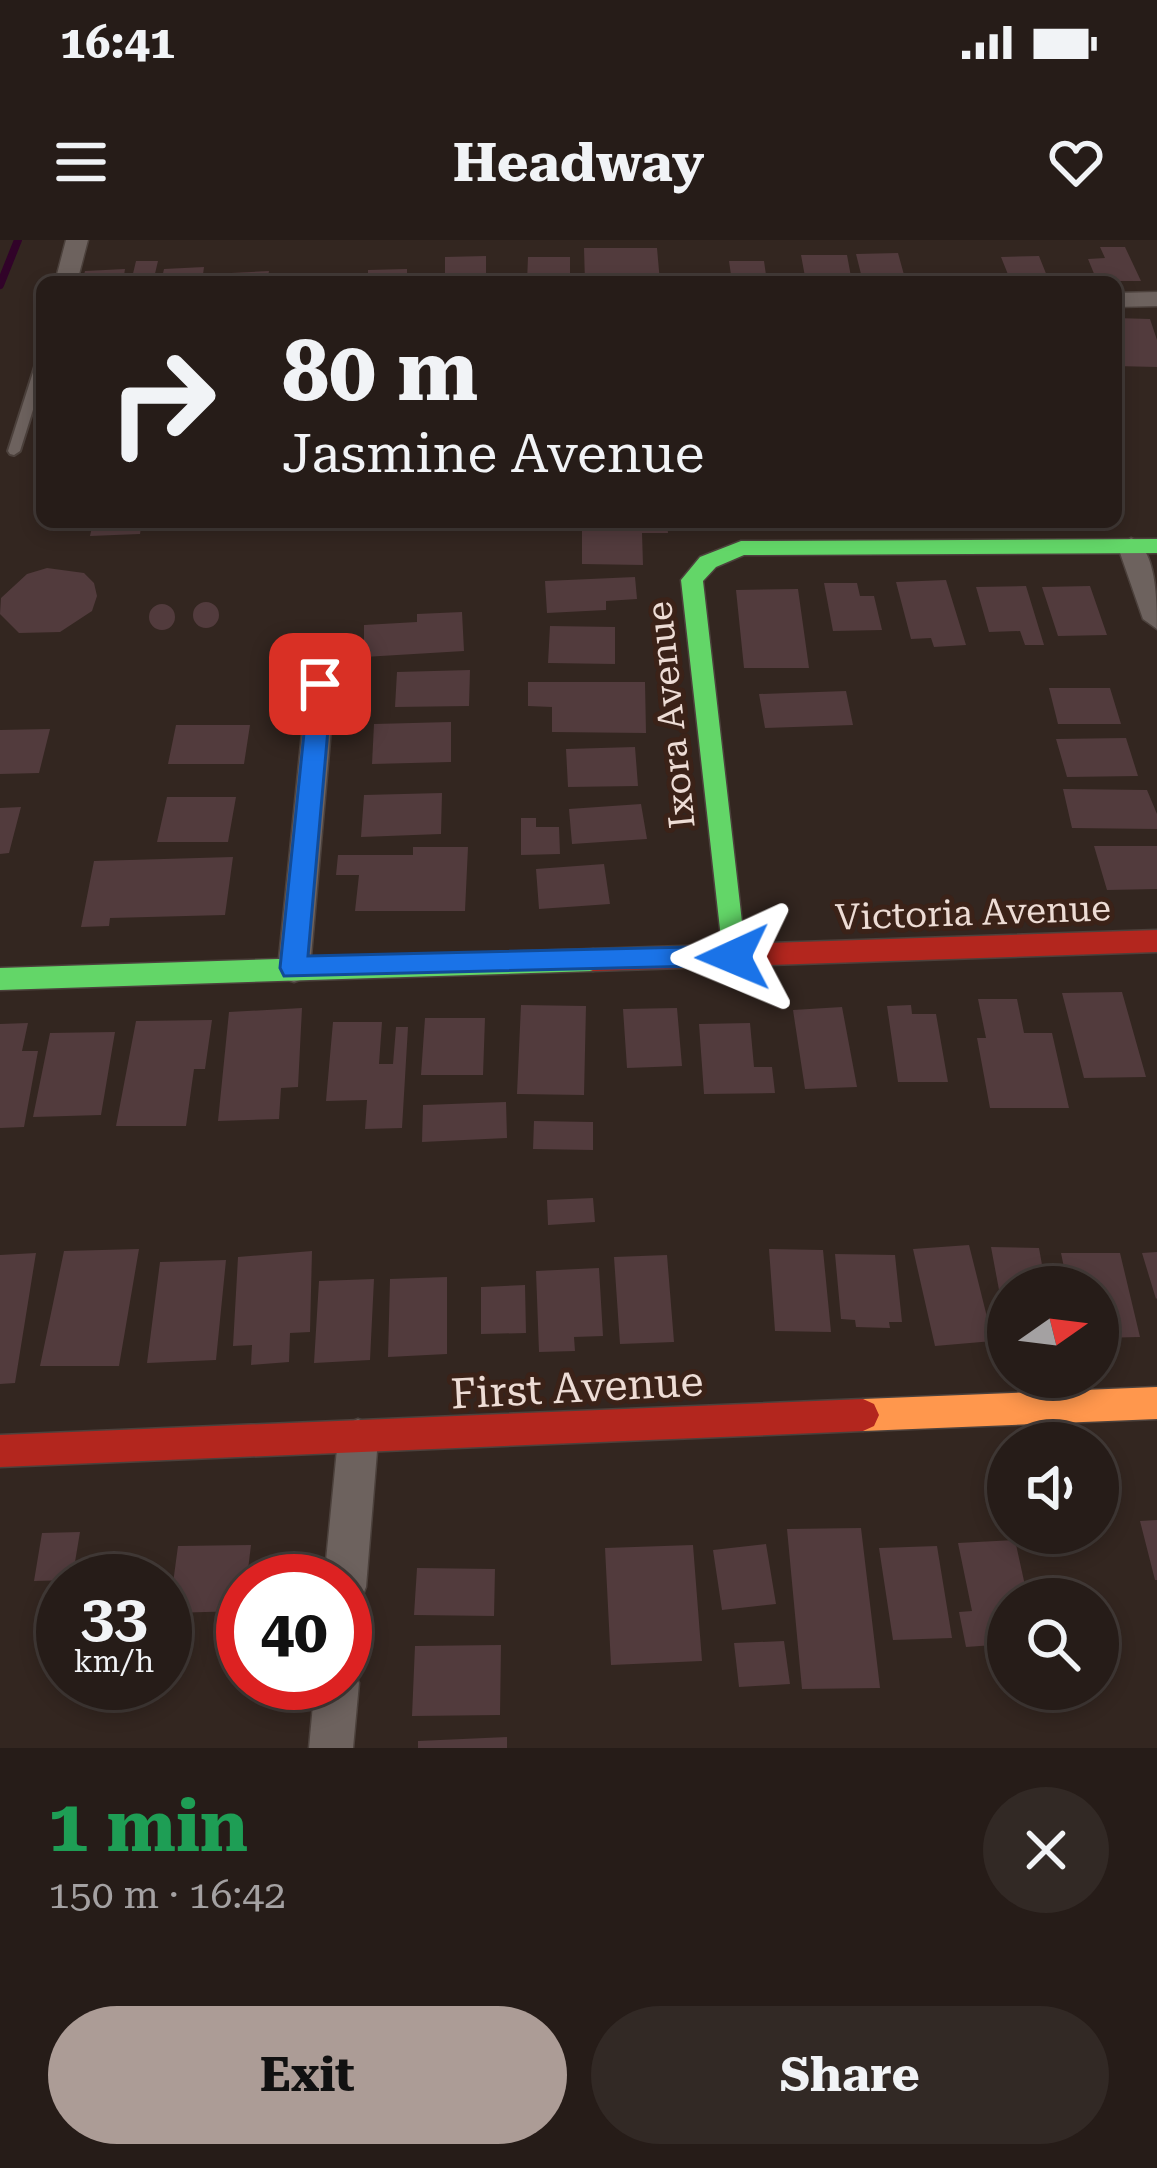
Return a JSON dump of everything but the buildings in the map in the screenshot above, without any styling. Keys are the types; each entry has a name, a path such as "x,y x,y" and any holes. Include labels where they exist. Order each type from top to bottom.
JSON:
{"street":[{"path":"67,276 76,240"},
{"path":"1122,300 1157,299"},
{"path":"1144,547 1157,619"},
{"name":"Ixora Avenue","path":"733,957 692,580 708,562 741,548 1144,547"},
{"path":"293,968 320,684"},
{"name":"Victoria Avenue","path":"0,979 1157,941"},
{"name":"First Avenue","path":"0,1450 1157,1403"},
{"path":"348,1554 358,1438"},
{"path":"332,1748 335,1710"}],"lane":[{"path":"14,451 36,382"}],"waterway":[{"path":"0,285 18,240"}],"traffic: fast":[{"path":"733,957 692,580 708,562 741,548 1157,546"},
{"path":"0,979 593,960"}],"traffic: slow":[{"path":"863,1415 1157,1403"}],"traffic: jam":[{"path":"593,960 1157,941"},
{"path":"0,1451 863,1415"}],"route":[{"path":"320,684 293,968 733,957"}]}
